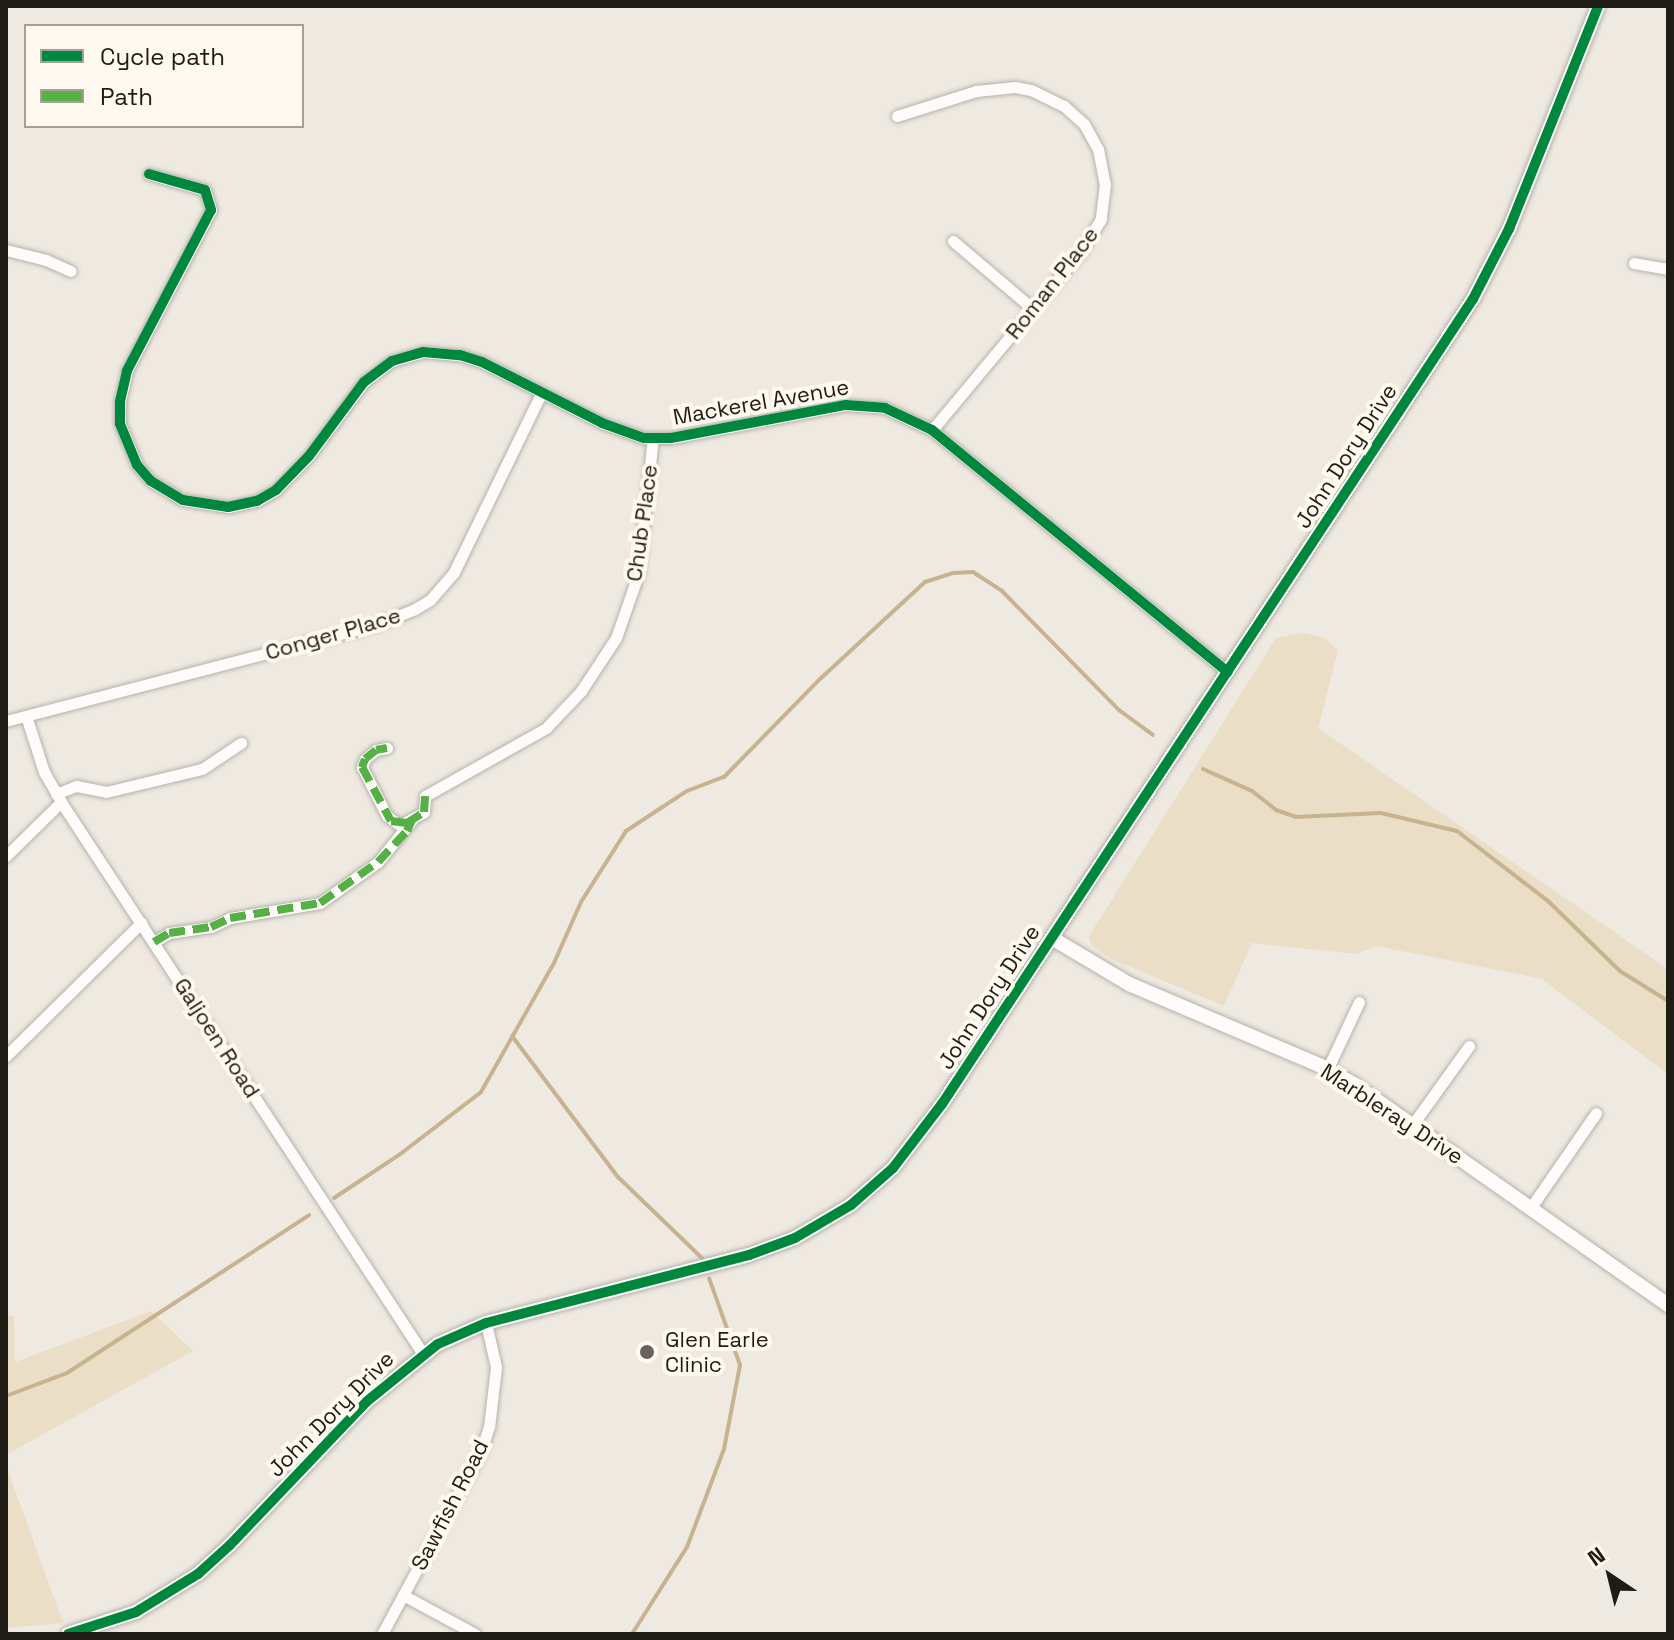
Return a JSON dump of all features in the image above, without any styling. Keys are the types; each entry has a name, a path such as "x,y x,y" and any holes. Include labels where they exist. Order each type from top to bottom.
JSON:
{"street":[{"name":"John Dory Drive","path":"68,1634 136,1612 198,1574 230,1545 360,1408 423,1354 486,1323 749,1255 795,1238 834,1216 883,1178 916,1142 1052,938 1492,264 1598,6"},
{"name":"Roman Place","path":"897,116 976,91 1015,87 1047,96 1084,124 1103,167 1101,219 1082,250 932,430"},
{"name":"Mackerel Avenue","path":"149,174 205,190 211,210 127,371 120,402 120,424 132,456 151,481 166,492 198,505 228,507 257,501 276,490 309,456 364,382 392,361 411,354 460,355 482,362 541,394 627,433 653,438 682,436 846,405 885,408 932,430 1228,672"},
{"path":"953,241 1033,309"},
{"path":"6,250 71,271"},
{"path":"1634,263 1668,269"},
{"name":"Conger Place","path":"6,721 375,625 415,609 437,593 454,572 541,394"},
{"name":"Chub Place","path":"412,820 424,812 425,796 546,728 597,668 616,638 638,575 653,438"},
{"name":"Galjoen Road","path":"26,716 39,760 59,798 423,1354"},
{"path":"6,856 59,798 76,786 106,792 202,769 241,743"},
{"path":"387,748 376,750 365,759 362,767 391,821 400,825 412,820"},
{"path":"154,942 169,933 211,927 230,918 320,903 378,862 412,820"},
{"path":"6,1056 141,923"},
{"name":"Marbleray Drive","path":"1052,938 1129,984 1327,1070 1413,1124 1668,1305"},
{"path":"1327,1070 1359,1002"},
{"path":"1413,1124 1469,1046"},
{"path":"1531,1207 1596,1113"},
{"name":"Sawfish Road","path":"382,1634 481,1451 489,1427 496,1377 486,1323"},
{"path":"403,1595 475,1634"}],"shaded area":[{"path":"1303,633 1322,637 1338,650 1318,728 1668,969 1668,1074 1542,979 1376,946 1356,954 1252,943 1224,1006 1111,959 1091,945 1089,936 1276,638"},
{"path":"151,1311 193,1351 6,1455 6,1315 14,1316 15,1362"},
{"path":"6,1465 63,1623 6,1628"}],"waterway":[{"path":"334,1198 399,1155 481,1092 554,963 581,902 626,831 687,791 724,777 819,680 925,582 953,573 973,572 1002,591 1119,710 1153,735"},
{"path":"1203,769 1252,791 1276,810 1296,817 1381,813 1457,831 1548,901 1620,971 1668,1001"},
{"path":"512,1036 618,1177 702,1258"},
{"path":"6,1396 67,1373 309,1215"},
{"path":"632,1634 687,1547 724,1449 740,1365 709,1278"}],"marked path":[{"path":"387,748 376,750 365,759 362,767 391,821 407,823 424,812 425,796"},
{"path":"154,942 169,933 211,927 230,918 320,903 378,862 407,831 412,820"}],"cycle path":[{"path":"68,1634 136,1612 198,1574 230,1545 366,1402 438,1344 486,1323 749,1255 795,1238 851,1205 893,1168 942,1104 1473,299 1509,229 1598,6"},
{"path":"149,174 205,190 211,210 127,371 120,402 120,424 137,465 151,481 183,500 228,507 257,501 276,490 309,456 364,382 392,361 423,352 460,355 482,362 602,423 644,438 671,438 846,405 885,408 932,430 1228,672"}],"place":[{"name":"Glen Earle Clinic","path":"647,1352"}]}
